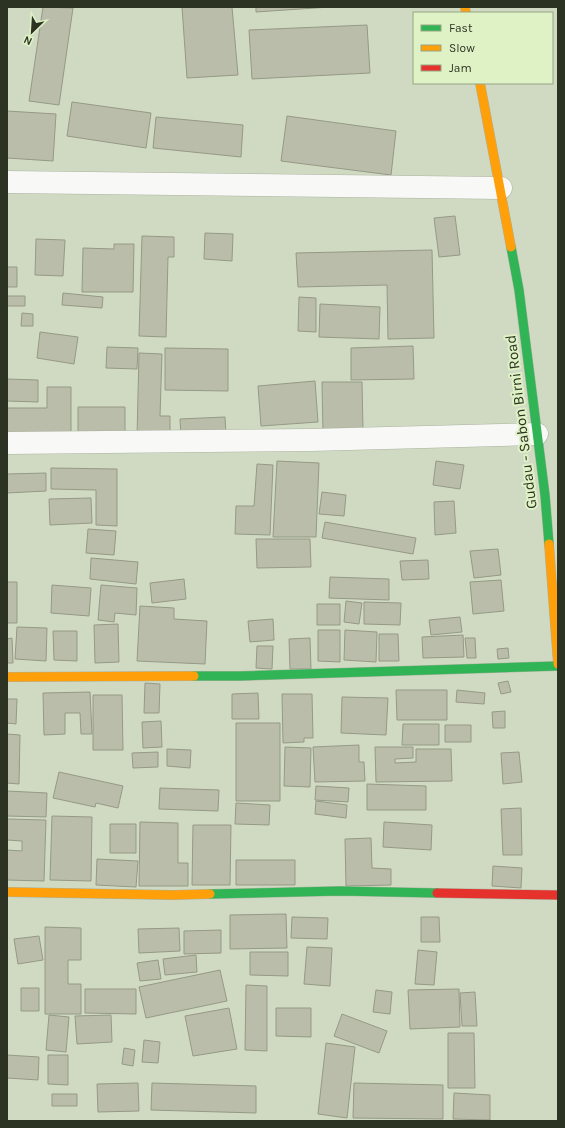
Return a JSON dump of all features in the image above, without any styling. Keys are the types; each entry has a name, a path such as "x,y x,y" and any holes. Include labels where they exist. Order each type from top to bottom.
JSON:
{"street":[{"name":"Gudau - Sabon Birni Road","path":"480,84 520,290 537,434 553,542 558,665"},
{"path":"7,182 501,188"},
{"path":"7,443 311,440 537,434"},
{"path":"7,677 240,676 558,665"},
{"path":"7,892 173,895 340,891 558,895"}],"building":[{"path":"43,7 73,8 59,105 29,101"},
{"path":"182,7 232,7 238,75 187,78"},
{"path":"256,7 330,7 256,12"},
{"path":"367,25 370,73 252,79 249,30"},
{"path":"72,102 151,113 146,148 67,136"},
{"path":"7,111 56,114 53,161 7,158"},
{"path":"287,116 396,131 391,175 281,161"},
{"path":"156,117 243,125 241,157 153,148"},
{"path":"455,216 460,255 439,257 434,218"},
{"path":"205,233 233,234 232,261 204,259"},
{"path":"142,236 174,237 174,257 168,257 166,337 139,336"},
{"path":"36,239 65,240 63,276 35,275"},
{"path":"114,244 134,244 133,292 82,292 83,248 114,249"},
{"path":"432,250 434,338 388,339 387,285 298,287 296,253"},
{"path":"7,267 17,267 17,287 7,287"},
{"path":"63,293 103,297 102,308 62,305"},
{"path":"7,296 25,296 25,306 7,306"},
{"path":"299,297 316,298 316,332 298,331"},
{"path":"320,304 380,307 379,339 319,337"},
{"path":"22,313 33,314 33,326 21,326"},
{"path":"40,332 78,337 74,364 37,358"},
{"path":"413,346 414,379 351,380 351,348"},
{"path":"107,347 138,348 137,369 106,368"},
{"path":"165,348 228,349 228,391 165,390"},
{"path":"139,353 162,354 160,416 170,416 170,437 137,437"},
{"path":"7,379 38,380 38,402 7,401"},
{"path":"315,381 318,422 261,426 258,386"},
{"path":"322,382 362,382 363,431 323,432"},
{"path":"47,387 71,387 71,436 7,436 7,408 47,408"},
{"path":"78,407 125,407 125,437 78,437"},
{"path":"225,417 226,435 181,437 180,419"},
{"path":"277,461 319,463 316,537 273,537"},
{"path":"436,461 464,465 460,489 433,485"},
{"path":"257,464 273,465 270,535 235,534 236,506 254,506"},
{"path":"51,468 117,469 117,526 96,525 96,490 51,489"},
{"path":"46,473 46,491 7,493 7,474"},
{"path":"322,492 346,495 344,516 319,514"},
{"path":"91,498 92,523 50,525 49,499"},
{"path":"454,501 456,533 435,535 434,502"},
{"path":"325,522 416,538 413,554 322,538"},
{"path":"88,529 116,531 114,555 86,553"},
{"path":"256,539 310,539 311,567 257,568"},
{"path":"498,549 501,575 474,578 470,551"},
{"path":"91,558 138,562 136,584 90,579"},
{"path":"428,560 429,579 402,580 400,561"},
{"path":"330,577 389,579 389,600 329,598"},
{"path":"184,579 186,599 152,603 150,583"},
{"path":"501,580 504,611 473,614 470,582"},
{"path":"7,582 17,582 17,623 7,623"},
{"path":"52,585 91,588 89,616 51,613"},
{"path":"101,585 137,588 136,615 115,613 114,622 98,620"},
{"path":"346,601 362,603 359,624 344,622"},
{"path":"364,602 401,603 400,625 364,624"},
{"path":"317,604 340,604 340,625 317,625"},
{"path":"140,606 174,608 174,619 207,621 205,664 137,661"},
{"path":"460,617 462,632 431,635 429,620"},
{"path":"273,619 274,640 250,642 248,621"},
{"path":"118,624 119,662 95,663 94,625"},
{"path":"17,627 47,628 46,661 15,659"},
{"path":"318,630 340,630 340,662 318,661"},
{"path":"345,630 377,632 376,662 344,660"},
{"path":"53,631 77,631 77,661 54,660"},
{"path":"379,634 398,634 399,661 379,661"},
{"path":"463,635 464,657 423,658 422,637"},
{"path":"12,638 13,663 7,663 7,639"},
{"path":"310,638 311,669 290,669 289,639"},
{"path":"465,638 475,638 476,658 467,658"},
{"path":"257,646 273,646 272,669 256,668"},
{"path":"508,648 509,658 498,659 497,649"},
{"path":"508,681 511,692 501,694 498,683"},
{"path":"145,683 160,684 159,713 144,713"},
{"path":"396,690 447,690 447,720 397,720"},
{"path":"457,690 485,693 484,704 456,702"},
{"path":"90,692 92,734 81,734 80,713 65,713 65,734 44,735 43,693"},
{"path":"258,693 259,719 232,719 232,694"},
{"path":"282,694 312,694 313,738 304,738 304,742 283,743"},
{"path":"93,695 122,695 123,750 93,750"},
{"path":"342,697 388,698 386,735 341,733"},
{"path":"7,699 17,699 16,724 7,723"},
{"path":"505,711 505,728 493,728 492,712"},
{"path":"161,721 162,747 143,748 142,722"},
{"path":"236,723 280,723 280,801 236,801"},
{"path":"403,724 439,724 439,745 402,745"},
{"path":"445,725 471,725 471,742 445,742"},
{"path":"7,734 20,735 19,784 7,783"},
{"path":"359,745 359,762 364,762 365,781 315,782 313,747"},
{"path":"285,747 311,748 310,787 284,786"},
{"path":"375,747 413,747 413,758 395,759 395,763 416,762 416,749 451,749 452,781 376,782"},
{"path":"167,749 191,750 190,768 167,766"},
{"path":"158,752 158,767 133,768 132,753"},
{"path":"519,752 522,782 503,784 501,753"},
{"path":"59,772 123,786 118,808 96,803 95,807 53,798"},
{"path":"367,784 426,786 426,810 367,810"},
{"path":"316,786 349,788 348,802 315,800"},
{"path":"160,788 219,790 218,811 159,809"},
{"path":"7,791 47,793 46,817 7,816"},
{"path":"316,801 347,805 346,818 315,814"},
{"path":"236,803 270,805 269,825 235,824"},
{"path":"521,808 522,855 503,855 501,809"},
{"path":"52,816 92,817 91,881 50,880"},
{"path":"7,819 46,820 44,881 7,880 7,850 22,851 22,841 7,840"},
{"path":"140,822 178,823 178,863 188,863 188,886 139,886"},
{"path":"384,822 432,825 431,850 383,847"},
{"path":"110,824 136,824 136,853 110,853"},
{"path":"193,825 231,825 230,885 192,885"},
{"path":"371,838 372,868 391,869 391,885 346,886 345,839"},
{"path":"97,859 138,861 136,887 96,885"},
{"path":"236,860 295,860 295,885 236,885"},
{"path":"493,866 522,868 521,888 492,886"},
{"path":"286,914 287,948 230,949 230,915"},
{"path":"292,917 328,918 327,939 291,938"},
{"path":"421,917 439,917 440,942 421,942"},
{"path":"45,927 81,928 81,960 68,960 68,984 81,984 81,1014 45,1014"},
{"path":"179,928 180,951 139,953 138,929"},
{"path":"221,930 221,953 184,954 184,931"},
{"path":"39,936 43,960 18,964 14,939"},
{"path":"307,947 332,948 330,986 304,984"},
{"path":"418,950 437,952 434,985 415,984"},
{"path":"250,952 288,952 288,976 250,975"},
{"path":"196,955 197,972 165,975 163,959"},
{"path":"158,960 161,979 140,981 137,963"},
{"path":"220,970 227,1001 146,1018 139,987"},
{"path":"246,985 267,986 267,1051 245,1050"},
{"path":"21,988 39,988 39,1011 21,1011"},
{"path":"85,989 136,989 136,1014 85,1013"},
{"path":"459,989 460,1027 410,1029 408,990"},
{"path":"376,990 392,992 390,1014 373,1012"},
{"path":"475,992 477,1026 462,1026 460,993"},
{"path":"229,1008 237,1049 193,1056 185,1016"},
{"path":"276,1008 311,1008 311,1037 276,1036"},
{"path":"342,1014 387,1031 379,1053 334,1036"},
{"path":"49,1015 69,1017 66,1052 46,1050"},
{"path":"111,1015 112,1042 77,1044 75,1016"},
{"path":"448,1033 474,1033 475,1088 448,1088"},
{"path":"144,1040 160,1042 158,1063 142,1062"},
{"path":"326,1043 355,1047 347,1118 318,1114"},
{"path":"124,1048 135,1050 133,1066 122,1064"},
{"path":"7,1055 39,1057 38,1080 7,1078"},
{"path":"48,1055 68,1055 68,1085 48,1084"},
{"path":"138,1083 139,1111 98,1112 97,1084"},
{"path":"152,1083 256,1086 256,1113 151,1110"},
{"path":"354,1083 443,1085 443,1119 353,1118"},
{"path":"454,1093 490,1095 490,1120 453,1119"},
{"path":"52,1094 77,1094 77,1106 52,1106"}],"traffic: fast":[{"path":"511,247 519,290 545,495 549,544"},
{"path":"194,676 240,676 558,666"},
{"path":"210,894 340,891 437,893"}],"traffic: slow":[{"path":"465,7 466,12"},
{"path":"480,84 511,247"},
{"path":"549,544 558,664"},
{"path":"7,677 194,676"},
{"path":"7,892 173,895 210,894"}],"traffic: jam":[{"path":"437,893 558,895"}]}
